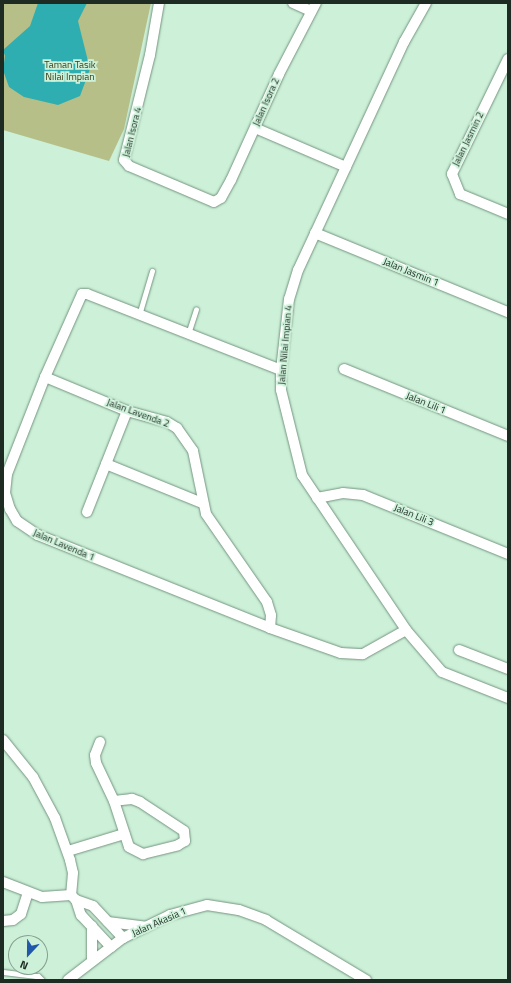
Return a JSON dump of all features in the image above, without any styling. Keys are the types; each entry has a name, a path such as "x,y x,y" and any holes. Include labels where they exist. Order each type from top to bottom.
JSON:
{"street":[{"name":"Jalan Isora 4","path":"159,3 150,56 124,160 129,166 217,202"},
{"path":"293,3 314,7"},
{"name":"Jalan Nilai Impian 4","path":"426,3 404,42 298,270 289,299 281,370 283,399 299,466 317,498 406,630 442,672 508,698"},
{"name":"Jalan Isora 2","path":"217,202 231,180 314,7"},
{"name":"Jalan Jasmin 2","path":"508,60 452,172 460,194 508,214"},
{"path":"255,128 346,167"},
{"name":"Jalan Jasmin 1","path":"314,233 508,312"},
{"name":"Jalan Lavenda 1","path":"281,370 82,294 45,377 5,479 8,503 17,521 38,535 270,628 325,648 354,655 372,651 406,630"},
{"name":"Jalan Lili 1","path":"344,369 508,436"},
{"name":"Jalan Lavenda 2","path":"45,377 127,411 167,422 177,428 193,451 202,503 214,527 267,602 271,615 270,628"},
{"path":"87,512 127,411"},
{"path":"106,464 202,503"},
{"name":"Jalan Lili 3","path":"317,498 343,493 362,495 508,554"},
{"path":"459,650 508,669"},
{"path":"3,740 33,777 55,818 68,851 73,873 74,897 80,913 111,947"},
{"path":"100,742 95,754 96,763 114,801 129,847 139,854 178,845 186,837 180,828 140,802 132,799 114,801"},
{"path":"68,851 124,834"},
{"path":"3,882 28,893 50,899 74,897 90,905 123,938"},
{"path":"3,920 13,920 21,914 28,893"},
{"name":"Jalan Akasia 1","path":"68,980 123,938 146,927 194,907 226,907 277,926 366,980"},
{"path":"108,922 146,927"},
{"path":"92,926 92,961"}],"lane":[{"path":"139,315 152,271"},
{"path":"188,334 196,309"},
{"path":"3,972 38,976 42,980"}],"green space":[{"name":"Taman Tasik Nilai Impian","path":"3,3 151,3 124,129 109,161 3,130"}],"water":[{"path":"38,3 87,3 78,21 90,69 80,96 58,105 24,97 9,87 3,70 5,56 3,50 30,26"}]}
